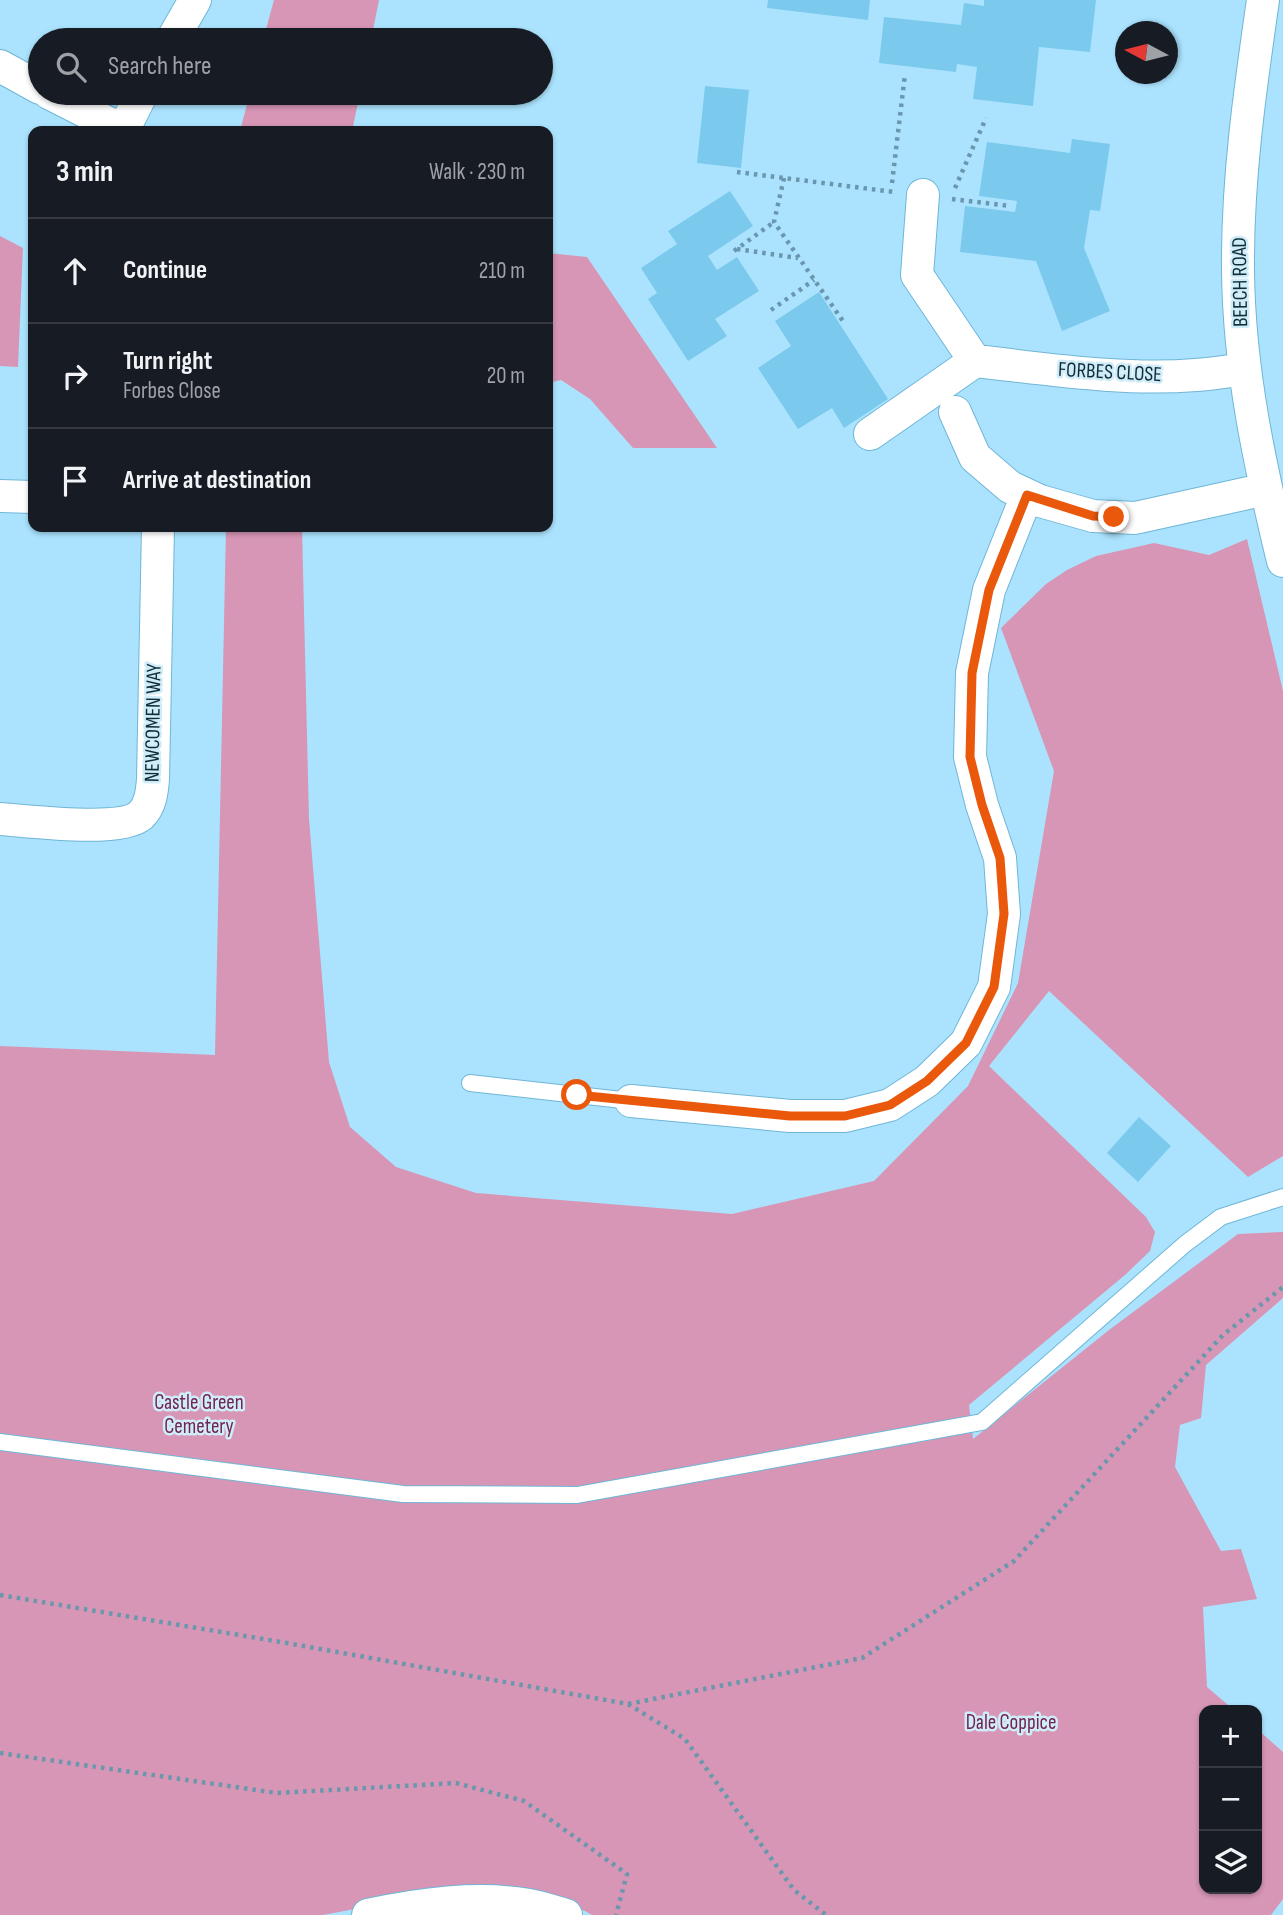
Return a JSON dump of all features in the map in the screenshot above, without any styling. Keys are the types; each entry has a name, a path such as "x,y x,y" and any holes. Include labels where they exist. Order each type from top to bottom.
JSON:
{"street":[{"path":"179,28 195,0"},
{"name":"BEECH ROAD","path":"1263,0 1246,114 1239,192 1238,272 1245,369 1266,489 1283,561"},
{"path":"0,66 28,81"},
{"path":"72,105 113,126"},
{"path":"126,126 136,105"},
{"path":"870,434 975,361 917,275 923,195"},
{"name":"FORBES CLOSE","path":"975,361 1080,373 1168,376 1245,369"},
{"path":"955,412 975,457 1010,488 1093,516 1135,518 1266,489"},
{"path":"631,1101 790,1116 845,1116 890,1105 927,1081 966,1043 994,987 1004,914 1000,858 982,805 970,757 972,673 989,590 1027,495"},
{"path":"0,496 28,497"},
{"name":"NEWCOMEN WAY","path":"0,819 99,825 130,821 142,814 150,800 153,779 158,532"},
{"path":"368,1915 433,1904 482,1901 529,1905 566,1915"}],"lane":[{"path":"470,1083 631,1101"},
{"path":"0,1442 403,1494 577,1495 982,1422 1185,1244 1221,1217 1283,1197"}],"path":[{"path":"891,191 905,74"},
{"path":"986,118 950,199 1010,206"},
{"path":"737,172 923,195"},
{"path":"784,178 774,222 736,250 799,258"},
{"path":"774,222 845,324"},
{"path":"771,310 814,280"},
{"path":"628,1704 862,1657 1003,1569 1024,1551 1223,1335 1283,1287"},
{"path":"0,1595 628,1704 685,1739 794,1890 826,1915"},
{"path":"0,1753 277,1793 456,1783 524,1801 627,1874 616,1915"}],"green space":[{"path":"274,0 379,0 373,28 266,28"},
{"path":"247,105 357,105 353,126 241,126"},
{"path":"0,236 23,248 18,367 0,366"},
{"path":"553,254 587,257 717,448 633,448 590,399 561,380 553,382"},
{"path":"226,532 302,532 309,819 329,1062 350,1127 396,1167 476,1193 732,1214 874,1181 968,1086 1018,983 1054,771 1001,628 1046,584 1096,556 1154,543 1209,555 1247,539 1283,691 1283,1156 1248,1177 1049,991 989,1066 1146,1217 1155,1232 1150,1251 1125,1275 969,1405 973,1439 1109,1330 1238,1234 1283,1232 1283,1298 1206,1365 1201,1418 1180,1425 1175,1467 1221,1551 1241,1549 1257,1599 1203,1607 1207,1687 1228,1705 1199,1705 1199,1894 1262,1894 1262,1733 1283,1752 1283,1899 1271,1915 592,1915 513,1888 466,1888 323,1915 0,1915 0,1046 215,1055"}],"building":[{"path":"768,0 870,0 868,20 767,8"},
{"path":"984,0 1096,0 1090,52 1039,47 1033,106 973,99 977,67 957,64 956,72 879,63 884,17 961,25 964,3 984,6"},
{"path":"705,86 749,90 741,168 697,163"},
{"path":"1072,139 1110,144 1100,211 1090,210 1084,248 1110,311 1062,331 1036,261 960,252 965,206 1015,212 1017,201 979,196 987,142 1070,153"},
{"path":"730,191 753,226 708,256 717,270 737,257 759,291 715,319 727,336 688,361 648,299 657,293 641,268 677,244 668,231"},
{"path":"819,292 888,399 844,428 832,408 798,429 758,368 791,346 775,321"},
{"path":"1139,1117 1171,1146 1138,1182 1107,1153"}],"route":[{"path":"577,1095 790,1116 845,1116 890,1105 927,1081 966,1043 994,987 1004,914 1000,858 982,805 970,757 972,673 989,590 1027,495 1093,516 1114,517"}],"park label":[{"name":"Castle Green Cemetery","path":"199,1414"},
{"name":"Dale Coppice","path":"1011,1722"}]}
